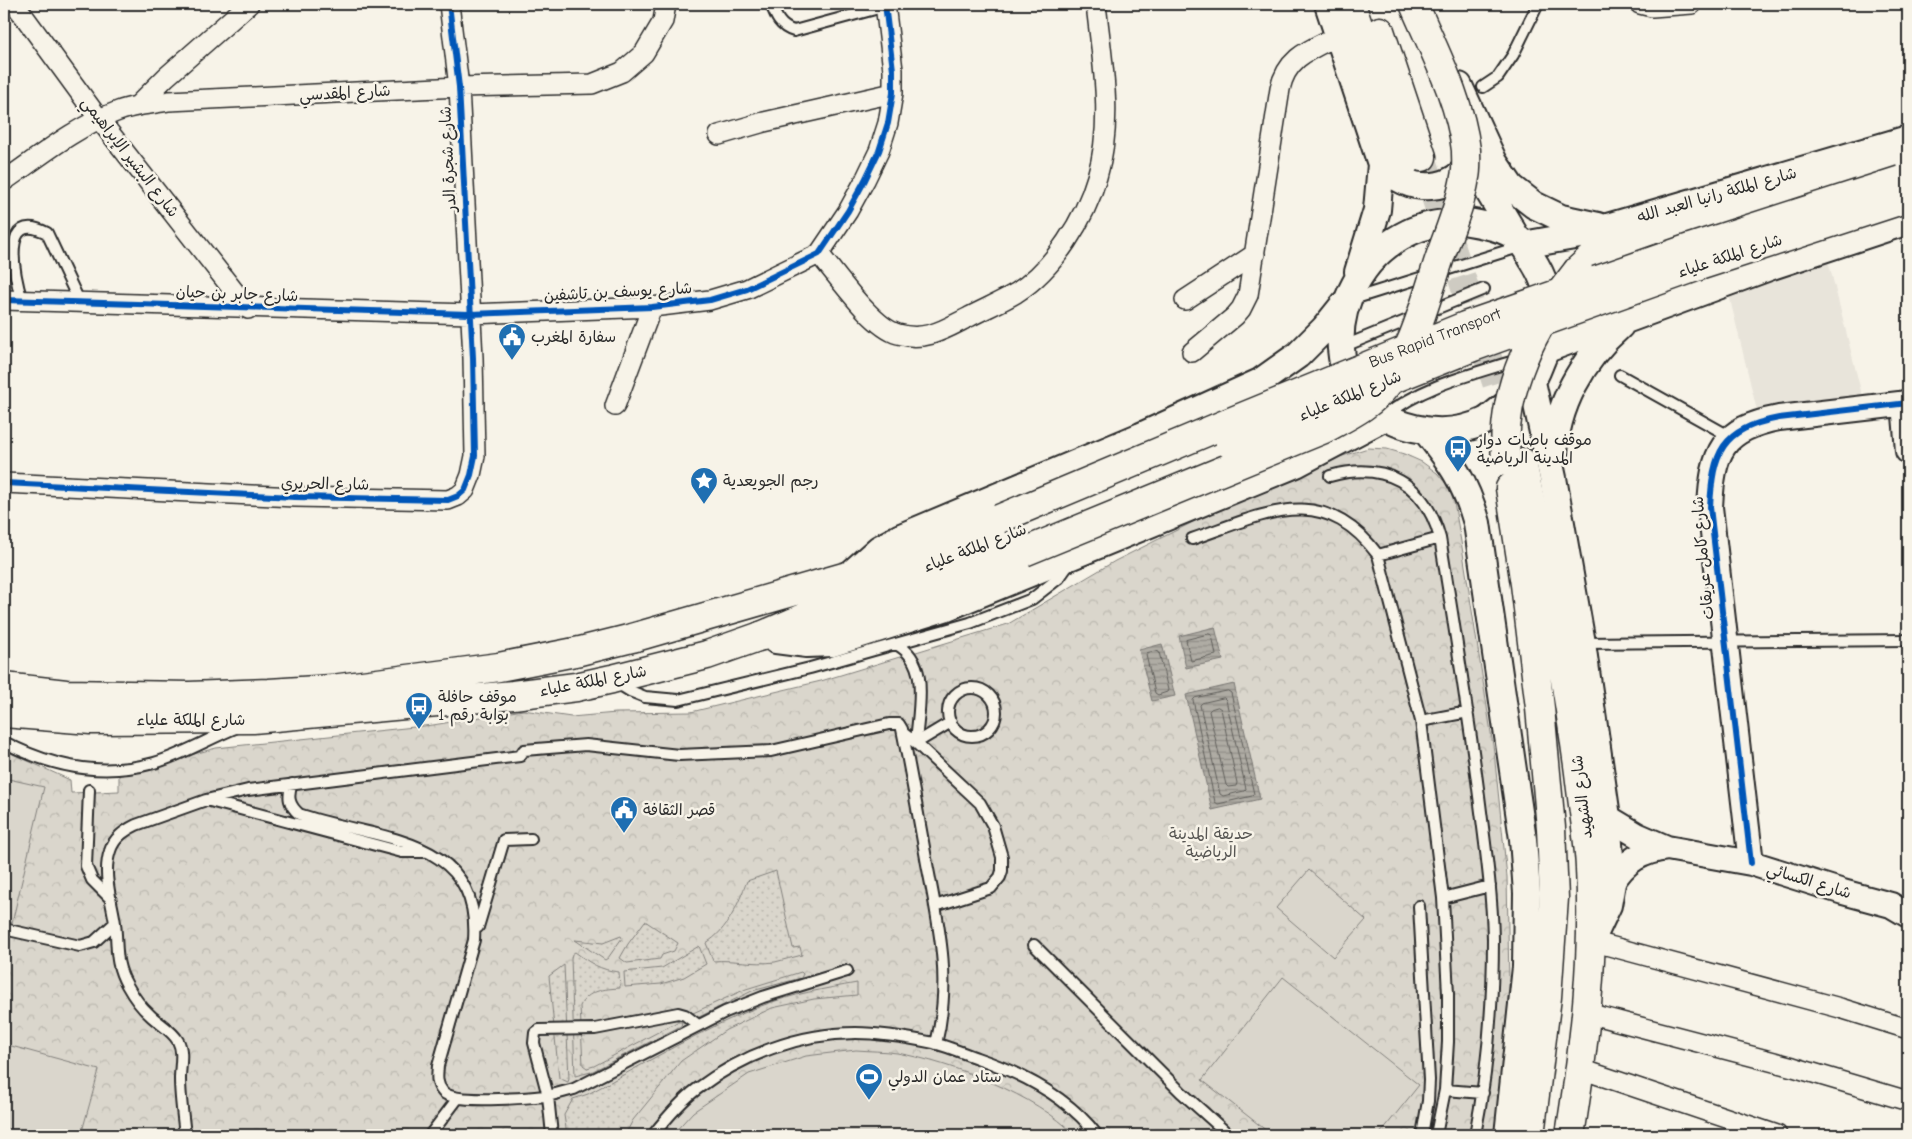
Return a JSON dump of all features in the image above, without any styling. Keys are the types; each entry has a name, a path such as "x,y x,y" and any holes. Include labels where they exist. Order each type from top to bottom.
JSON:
{"main road":[{"path":"1328,4 1339,35 1402,162"},
{"path":"1351,4 1402,162 1377,210 1341,324 1340,348 1344,369 1353,390 1368,406 1375,422 1409,442 1451,462"},
{"path":"1370,4 1402,162 1395,177 1413,185 1433,186 1443,184 1460,175 1471,163 1476,147"},
{"path":"1011,536 1324,429 1373,400 1388,383 1399,366 1416,328 1458,205 1465,176 1466,152 1456,106 1414,4"},
{"path":"1426,4 1457,82 1494,162 1511,187 1534,205 1561,218 1590,226 1611,226"},
{"path":"761,636 806,644 832,643 947,607 1296,464 1375,422 1426,431 1456,430 1485,421 1521,394 1532,382 1547,350 1553,309 1542,275 1489,192 1457,82"},
{"path":"1530,1135 1547,997 1554,898 1551,828 1540,708 1525,584 1504,446 1506,412 1527,350 1550,308 1578,270 1593,256 1612,246 1654,231 1905,173"},
{"name":"شارع الملكة علياء","path":"4,687 66,694 200,695 332,689 499,667 588,649 673,627 850,575 1011,536 1223,425 1465,326 1905,173"},
{"name":"شارع الملكة رانيا العبد الله","path":"1520,241 1571,236 1611,226 1905,173"},
{"path":"1547,350 1772,266 1908,221"},
{"path":"850,575 879,549 901,537 1141,436 1260,382 1298,354 1324,329 1368,264 1387,246 1408,232 1435,224 1463,222 1491,226 1520,241"},
{"path":"1553,478 1554,451 1558,426 1570,393 1592,355 1609,335 1629,318"},
{"path":"1260,382 1282,398 1296,423 1299,436 1296,464"},
{"path":"1532,382 1553,478 1582,643 1607,818 1612,883 1608,905 1591,941"},
{"path":"1426,431 1451,462 1462,481 1471,501 1477,523 1523,839 1527,893 1526,967 1508,1135"},
{"name":"شارع الشهيد","path":"1544,1135 1561,1030 1570,875 1567,828 1555,725 1516,464 1572,719 1590,867 1591,941 1587,1014 1581,1069 1570,1135"},
{"name":"شارع الملكة علياء","path":"4,713 91,720 253,719 513,695 576,687 707,655 761,636 815,630 969,576 1011,536"}],"street":[{"name":"شارع البشير الإبراهيمي","path":"15,4 99,119 248,308"},
{"path":"138,105 166,77 249,4"},
{"name":"شارع شجرة الدر","path":"449,4 458,87 470,314"},
{"name":"شارع المقدسي","path":"4,181 99,119 138,105 169,101 458,87 592,84 622,72 644,53 663,21 666,4"},
{"path":"886,5 892,54 893,92 888,122 880,151 852,203 819,254 879,324 896,334 916,337 935,334 1017,292 1044,269 1067,241 1085,210 1097,176 1104,144 1107,109 1096,4"},
{"path":"1640,4 1652,8 1692,4"},
{"path":"1192,352 1241,310 1248,294 1280,89 1284,75 1299,57 1339,35"},
{"path":"719,135 764,122 893,92"},
{"name":"شارع يوسف بن تاشفين","path":"470,314 652,307 710,300 746,290 819,254"},
{"path":"1185,300 1255,254"},
{"name":"شارع جابر بن حيان","path":"13,300 470,314"},
{"path":"615,406 652,307"},
{"name":"شارع الحريري","path":"4,483 295,497 448,500 458,496 465,490 471,475 475,456 470,314"},
{"name":"شارع كامل عريقات","path":"1752,863 1724,641 1710,507 1711,478 1718,454 1731,437 1744,427 1760,421 1906,403 1908,451"},
{"name":"شارع الكسائي","path":"1607,818 1667,848 1752,863 1843,892 1902,907"},
{"name":"شارع الكسائي","path":"1612,883 1619,871 1631,860 1641,854 1667,848"},
{"path":"1591,941 1840,1008 1908,1029"},
{"path":"1587,1014 1793,1067 1908,1101"},
{"path":"1581,1069 1777,1135"}],"lane":[{"path":"771,4 778,21 785,28 794,31 886,5"},
{"path":"1483,87 1498,77 1513,56 1538,4"},
{"path":"13,300 9,245 13,235 23,228 36,228 47,233 80,303"},
{"path":"1350,293 1520,241"},
{"path":"1340,348 1484,289"},
{"name":"Bus Rapid Transport","path":"1340,348 1361,377 1368,380 1376,379 1553,309"},
{"path":"1375,422 1423,392 1547,350"},
{"path":"1620,375 1731,437"},
{"path":"1330,476 1366,470 1400,480 1415,491 1427,504 1435,520 1440,538 1468,712 1490,886 1492,990 1489,1042 1484,1093 1475,1135"},
{"path":"1192,540 1276,511 1309,510 1341,520 1368,541 1378,555 1421,721 1443,898 1448,994 1445,1090 1436,1135"},
{"path":"1378,555 1440,538"},
{"path":"612,679 645,698 678,700 810,668 970,623 1032,599 1059,578 1076,555"},
{"path":"1582,643 1908,640"},
{"path":"896,644 906,649 915,661 920,676 916,742"},
{"path":"972,688 987,693 996,706 994,721 984,733 968,735 955,728 951,722 949,706 952,699 958,693 972,688"},
{"path":"1421,721 1468,712"},
{"path":"4,742 24,753 45,761 90,772 112,770 155,762 253,719"},
{"path":"916,742 951,722"},
{"path":"185,1135 180,1078 181,1052 178,1042 172,1033 149,1015 128,985 120,969 116,954 115,923 110,898 108,866 109,853 115,841 124,831 136,825 206,800 240,792 520,756 524,750 586,745 688,755 770,751 892,723 899,724 903,733 936,906 945,976 943,1010 936,1044"},
{"path":"903,733 916,742 980,803 993,826 1003,864 1000,877 991,888 936,906"},
{"path":"292,784 289,792 289,801 299,814 403,841 442,860 455,872 466,887 472,904 475,922 474,940"},
{"path":"89,790 86,866 92,880 110,898"},
{"path":"206,800 402,852 426,852"},
{"path":"531,839 504,840 438,1066 436,1081 444,1092 458,1098 548,1096 574,1089 726,1012 764,996 847,971"},
{"path":"1443,898 1490,886"},
{"path":"1419,906 1429,1080 1428,1101 1422,1135"},
{"path":"4,929 80,946 94,942 115,923"},
{"path":"1034,945 1181,1092 1229,1135"},
{"path":"552,1135 548,1096 534,1043 536,1033 539,1030 596,1029 678,1013 685,1015 698,1025"},
{"path":"653,1135 696,1089 744,1059 784,1043 824,1035 856,1033 891,1036 936,1044 1001,1066 1059,1098 1097,1135"},
{"path":"1445,1090 1484,1093"},
{"path":"430,1135 458,1098"}],"shaded area":[{"path":"1828,260 1863,399 1758,415 1729,295"}],"green space":[{"name":"حديقة المدينة الرياضية","path":"1368,448 1387,449 1422,462 1437,473 1448,486 1454,502 1494,752 1507,877 1509,983 1502,1091 1493,1135 4,1135 4,750 70,780 71,793 119,791 119,775 146,771 165,762 216,748 433,725 523,710 571,717 616,713 691,712 821,681 1008,624 1115,561 1295,471"},
{"path":"4,778 44,787 12,923 4,921"},
{"path":"1309,870 1366,920 1333,957 1276,908"},
{"path":"776,871 793,948 800,947 802,955 767,963 713,961 706,943 714,938 726,924 736,907 747,881"},
{"path":"645,921 678,943 674,951 662,955 660,959 627,963 620,958"},
{"path":"621,936 622,938 605,960 575,940 603,943"},
{"path":"699,946 706,964 684,977 661,984 625,987 624,972 662,968"},
{"path":"575,952 606,970 619,972 620,988 597,991 587,997 580,1006 583,1065 587,1068 677,1022 682,1022 681,1026 591,1072 575,1076 571,958"},
{"path":"564,965 568,1082 559,1078 549,976"},
{"path":"801,972 803,974 801,978 752,991 695,1019 693,1013 746,989"},
{"path":"1283,977 1419,1085 1379,1135 1272,1135 1202,1080"},
{"path":"857,983 857,995 814,999 772,1008 726,1030 681,1061 633,1120 625,1135 567,1135 564,1115 573,1099 588,1094 717,1025 761,1006 796,995"},
{"path":"4,1044 99,1070 81,1135 4,1135"},
{"name":"ستاد عمان الدولي","path":"856,1050 897,1053 943,1064 968,1073 1016,1094 1039,1107 1075,1135 672,1135 693,1112 749,1074 806,1056"}],"water":[{"path":"1215,627 1223,660 1186,668 1179,636"},
{"path":"1162,644 1175,696 1152,701 1139,650"},
{"path":"1234,684 1260,799 1212,810 1186,695"}],"tunnel":[{"path":"1422,157 1510,425"}],"cycle path":[{"path":"4,483 295,497 448,500 458,496 465,490 471,475 475,456 473,358 459,87 449,4"},
{"path":"4,300 470,314 652,307 710,300 747,289 819,254 848,211 865,180 879,151 888,123 893,93 893,70 885,4"},
{"path":"1751,863 1710,507 1711,488 1718,458 1732,436 1760,423 1779,418 1908,403"}],"place":[{"name":"سفارة المغرب","path":"512,361"},
{"name":"موقف باصات دوار المدينة الرياضية","path":"1458,473"},
{"name":"رجم الجويعدية","path":"704,505"},
{"name":"موقف حافلة بوابة رقم 1","path":"419,730"},
{"name":"قصر الثقافة","path":"624,834"},
{"name":"ستاد عمان الدولي","path":"869,1101"}]}
